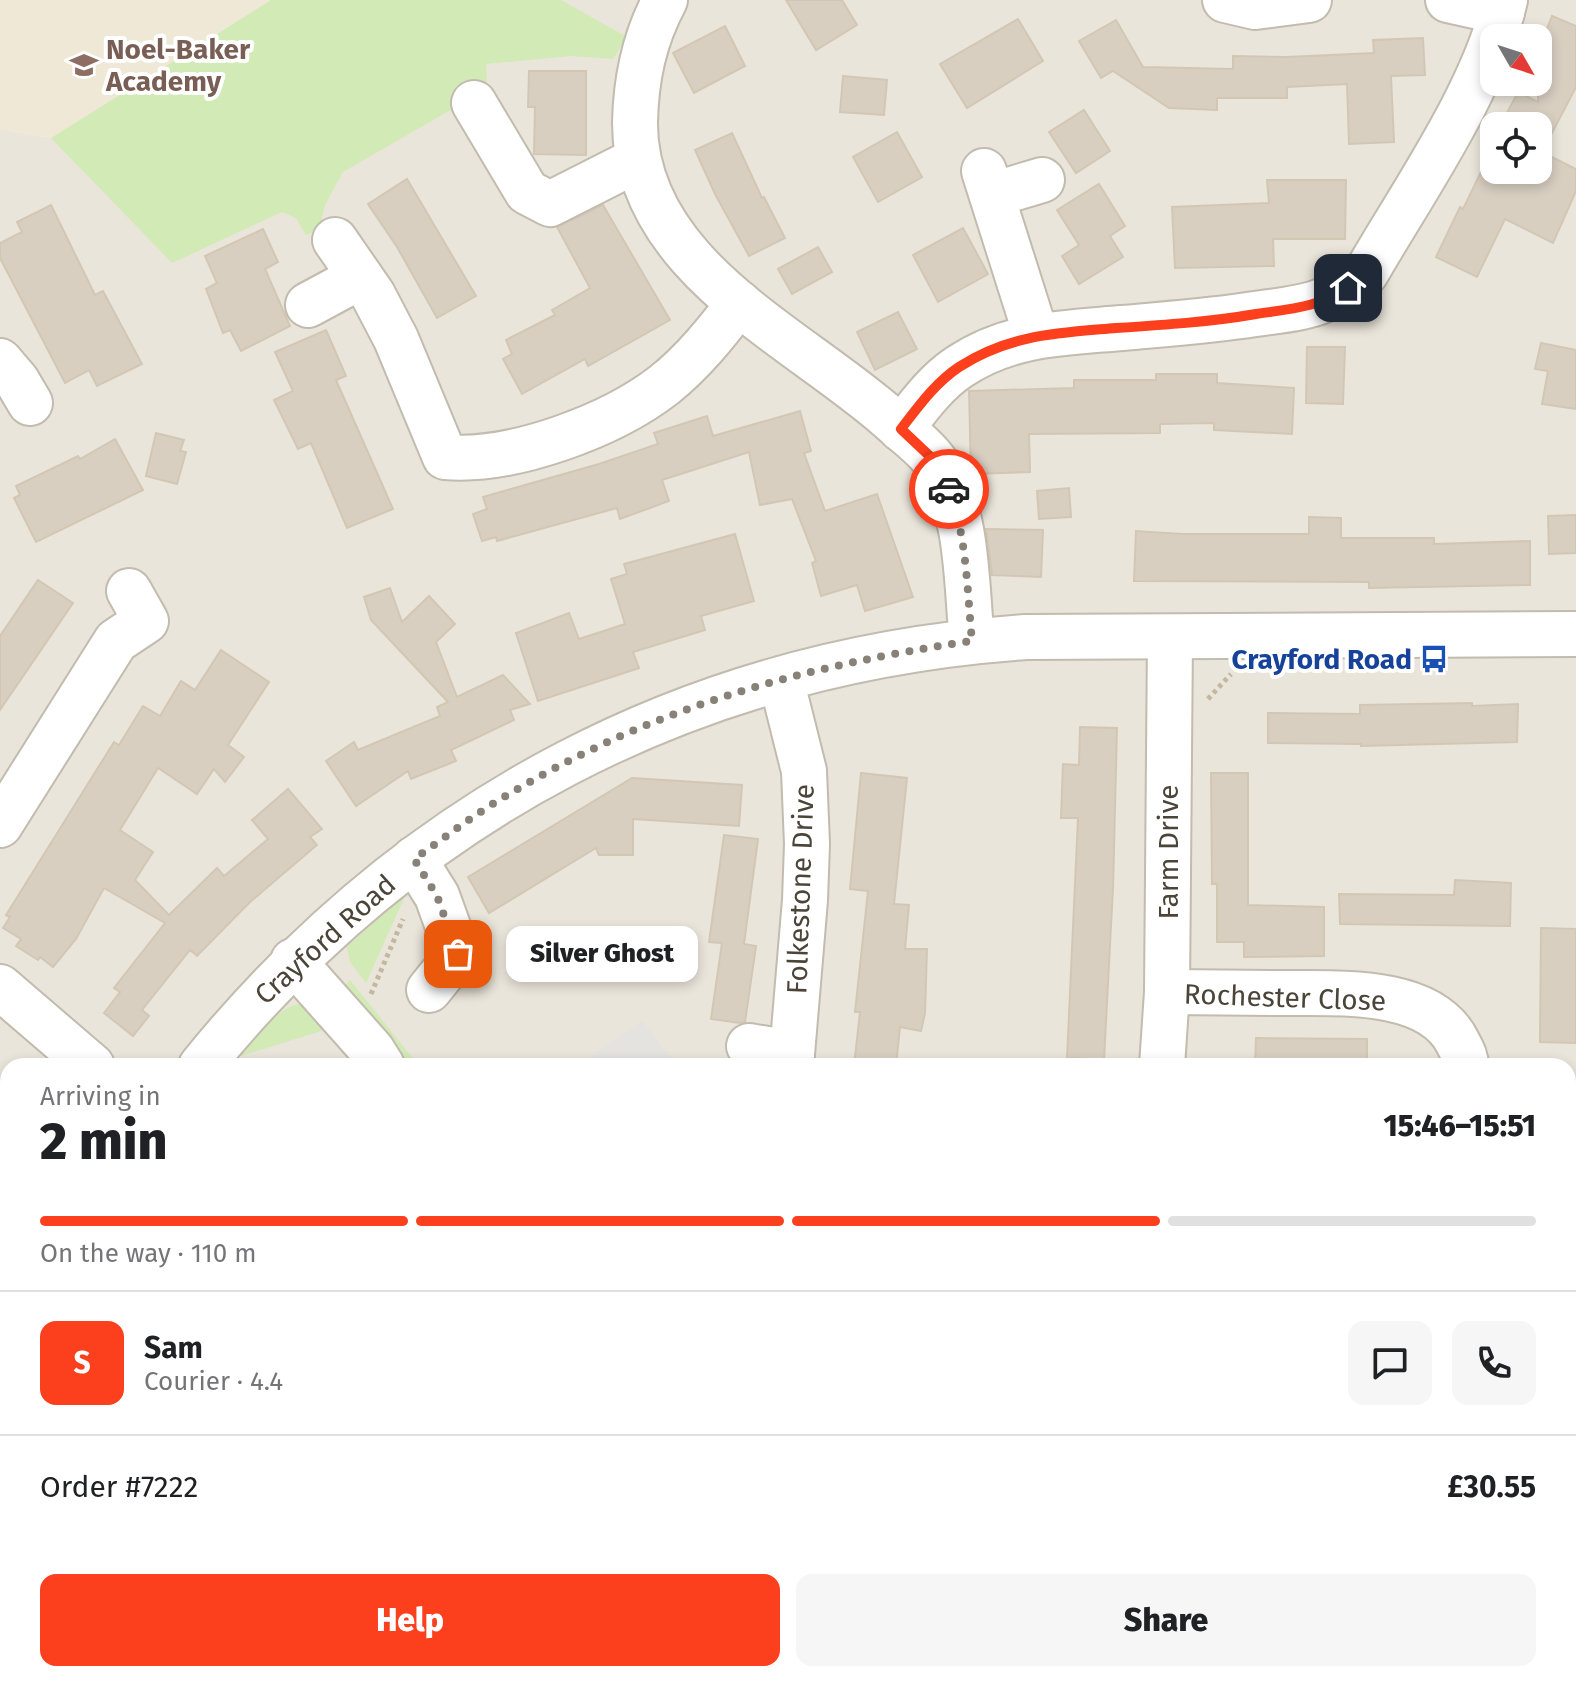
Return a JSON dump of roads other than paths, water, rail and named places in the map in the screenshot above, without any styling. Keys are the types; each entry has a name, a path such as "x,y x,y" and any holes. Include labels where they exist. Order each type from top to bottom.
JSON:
{"street":[{"path":"665,0 652,25 639,74 635,106 637,160 657,211 673,236 705,274 866,398 936,462 956,509 963,545 972,641"},
{"path":"1225,0 1255,7 1309,0"},
{"path":"901,429 927,394 957,368 993,348 1036,335 1217,320 1308,306 1330,300 1348,288 1366,273 1445,137 1481,68 1504,6 1448,0"},
{"path":"474,103 527,192 550,204 637,160"},
{"path":"1036,335 988,183 1042,180"},
{"path":"335,240 373,295 396,339 445,457 470,459 539,444 605,421 662,386 687,365 739,303"},
{"path":"308,305 360,277"},
{"path":"0,361 30,403"},
{"path":"0,825 116,641 146,621 129,591"},
{"name":"Crayford Road","path":"207,1058 238,1019 293,961 368,894 506,795 584,753 676,712 781,679 886,654 972,641 1026,637 1576,634"},
{"name":"Farm Drive","path":"1163,1058 1167,992 1170,638"},
{"name":"Folkestone Drive","path":"781,679 804,771 807,844 792,1058"},
{"path":"414,859 437,896 458,954 429,990"},
{"path":"293,961 377,1058"},
{"path":"0,987 83,1058"},
{"name":"Rochester Close","path":"1167,992 1364,994 1396,1000 1426,1011 1452,1030 1465,1058"},
{"name":"Folkestone Drive","path":"749,1046 786,1058"}],"place":[{"name":"Noel-Baker Academy","path":"84,65"},
{"name":"Crayford Road","path":"1434,659"},
{"name":"Silver Ghost","path":"458,954"}]}
